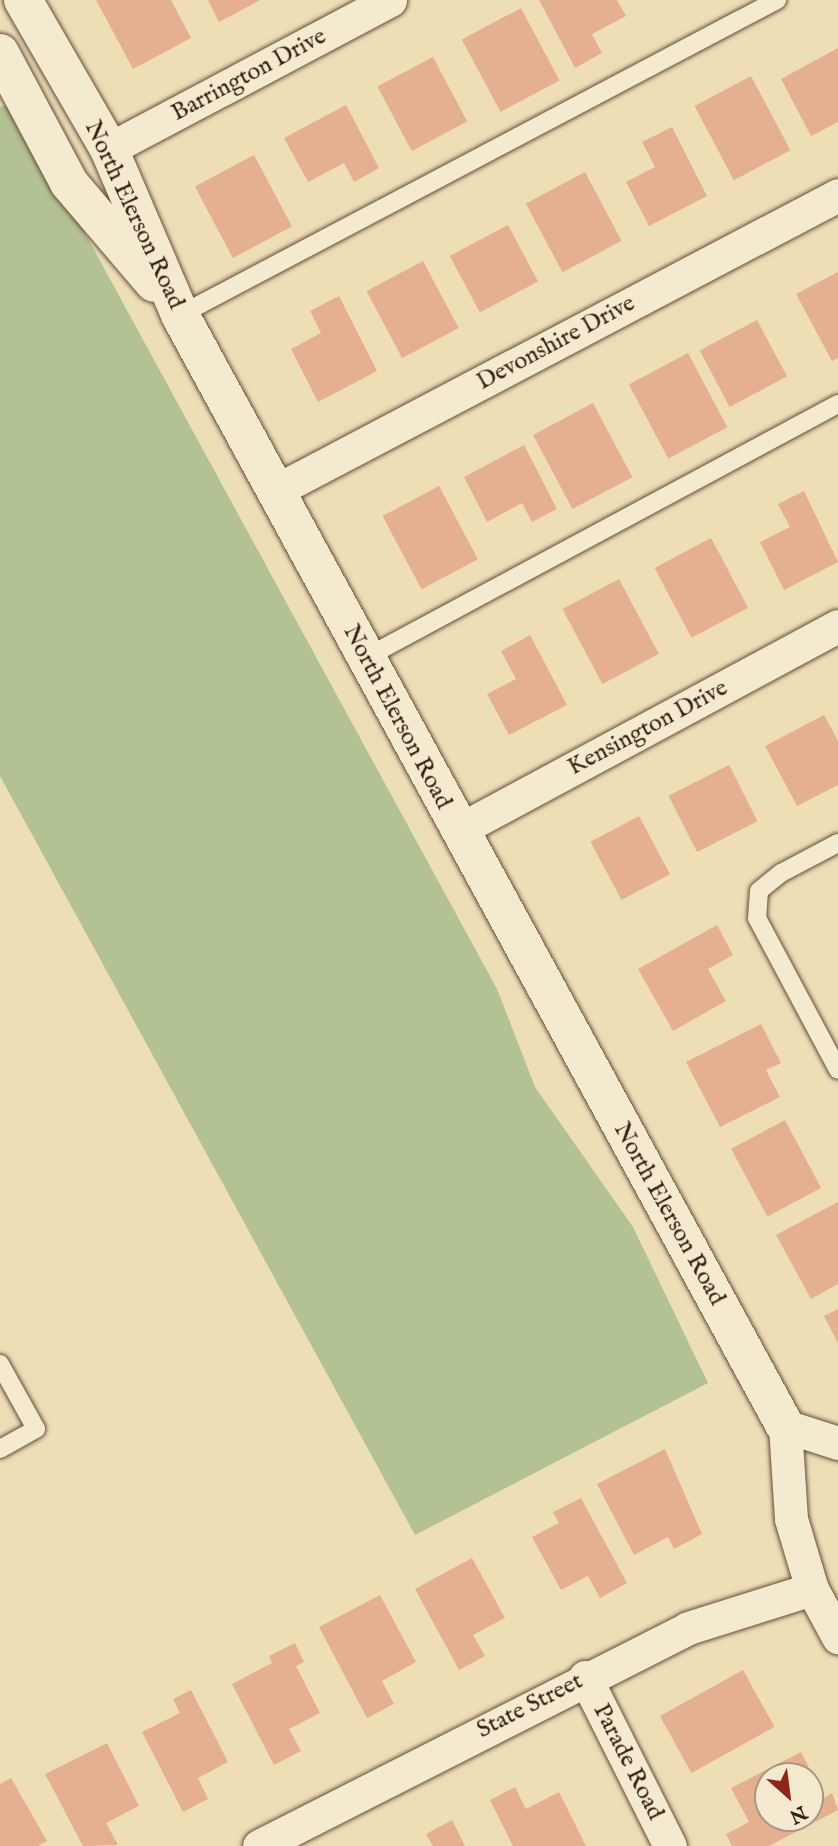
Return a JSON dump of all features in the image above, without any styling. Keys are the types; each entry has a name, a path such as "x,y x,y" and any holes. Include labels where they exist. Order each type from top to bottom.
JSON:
{"street":[{"name":"North Elerson Road","path":"23,0 109,149 180,314 785,1426"},
{"name":"Barrington Drive","path":"109,149 390,0"},
{"path":"0,53 69,183 180,314"},
{"name":"Devonshire Drive","path":"275,491 838,195"},
{"name":"Kensington Drive","path":"459,830 838,626"},
{"path":"838,1443 785,1426 791,1519 812,1589 838,1637"},
{"name":"State Street","path":"259,1846 585,1677 688,1628 812,1589"},
{"name":"Parade Road","path":"585,1677 670,1846"}],"lane":[{"path":"180,314 777,0"},
{"path":"365,657 838,404"},
{"path":"838,843 781,873 759,891 757,918 838,1070"},
{"path":"0,1364 36,1429 0,1449"}],"green space":[{"path":"14,103 497,989 535,1087 633,1227 708,1383 415,1535 0,776 0,107"}],"building":[{"path":"96,0 171,0 191,38 133,69"},
{"path":"208,0 260,0 219,22"},
{"path":"539,0 617,0 626,16 592,34 602,53 575,68"},
{"path":"521,8 559,80 500,112 462,39"},
{"path":"838,48 838,122 811,136 781,79"},
{"path":"433,57 467,121 412,151 377,87"},
{"path":"751,76 790,150 734,180 694,106"},
{"path":"346,105 379,168 354,182 344,163 308,182 284,138"},
{"path":"672,127 707,196 649,226 626,182 655,167 642,142"},
{"path":"254,155 292,227 233,258 195,186"},
{"path":"585,172 622,241 562,272 526,203"},
{"path":"508,225 538,282 480,312 450,256"},
{"path":"423,261 459,328 402,358 366,291"},
{"path":"838,272 838,358 832,361 796,294"},
{"path":"339,296 377,371 318,402 291,349 321,333 310,311"},
{"path":"757,320 787,377 730,407 700,351"},
{"path":"688,353 727,427 668,459 629,384"},
{"path":"593,403 632,477 572,509 533,435"},
{"path":"524,445 557,509 532,522 522,503 487,522 464,477"},
{"path":"439,486 478,559 421,589 382,516"},
{"path":"804,491 838,562 784,590 760,542 790,527 778,504"},
{"path":"711,538 748,608 692,638 654,568"},
{"path":"619,579 659,654 602,684 562,609"},
{"path":"530,635 567,705 509,735 487,694 516,679 501,651"},
{"path":"824,715 838,741 838,785 797,806 765,746"},
{"path":"729,765 758,821 697,852 668,796"},
{"path":"639,816 670,874 621,900 590,842"},
{"path":"717,925 733,955 708,969 726,1001 673,1031 638,969"},
{"path":"761,1024 781,1063 766,1070 780,1097 720,1127 686,1062"},
{"path":"785,1120 821,1188 767,1217 731,1149"},
{"path":"838,1202 838,1284 811,1299 776,1235"},
{"path":"838,1309 838,1343 824,1316"},
{"path":"665,1449 702,1534 674,1549 668,1537 634,1555 597,1484"},
{"path":"581,1498 627,1583 600,1598 588,1576 561,1590 532,1537 559,1523 553,1512"},
{"path":"472,1558 505,1618 473,1635 485,1656 459,1670 415,1589"},
{"path":"380,1595 416,1662 382,1681 394,1704 367,1718 319,1627"},
{"path":"295,1643 304,1662 296,1666 320,1713 289,1729 301,1751 274,1765 232,1684 272,1663 269,1656"},
{"path":"743,1670 775,1727 691,1773 660,1716"},
{"path":"191,1690 228,1762 198,1778 208,1799 183,1812 142,1732 180,1713 173,1699"},
{"path":"107,1743 139,1806 106,1823 118,1845 83,1846 45,1774"},
{"path":"801,1752 806,1762 782,1762"},
{"path":"754,1776 754,1832 796,1832 769,1846 732,1846 726,1834 749,1822 731,1788"},
{"path":"11,1778 47,1841 38,1846 0,1846 0,1784"},
{"path":"515,1787 526,1809 559,1792 586,1846 513,1846 490,1800"},
{"path":"832,1793 838,1810 824,1817 824,1798"},
{"path":"452,1820 465,1846 433,1846 426,1834"}]}
